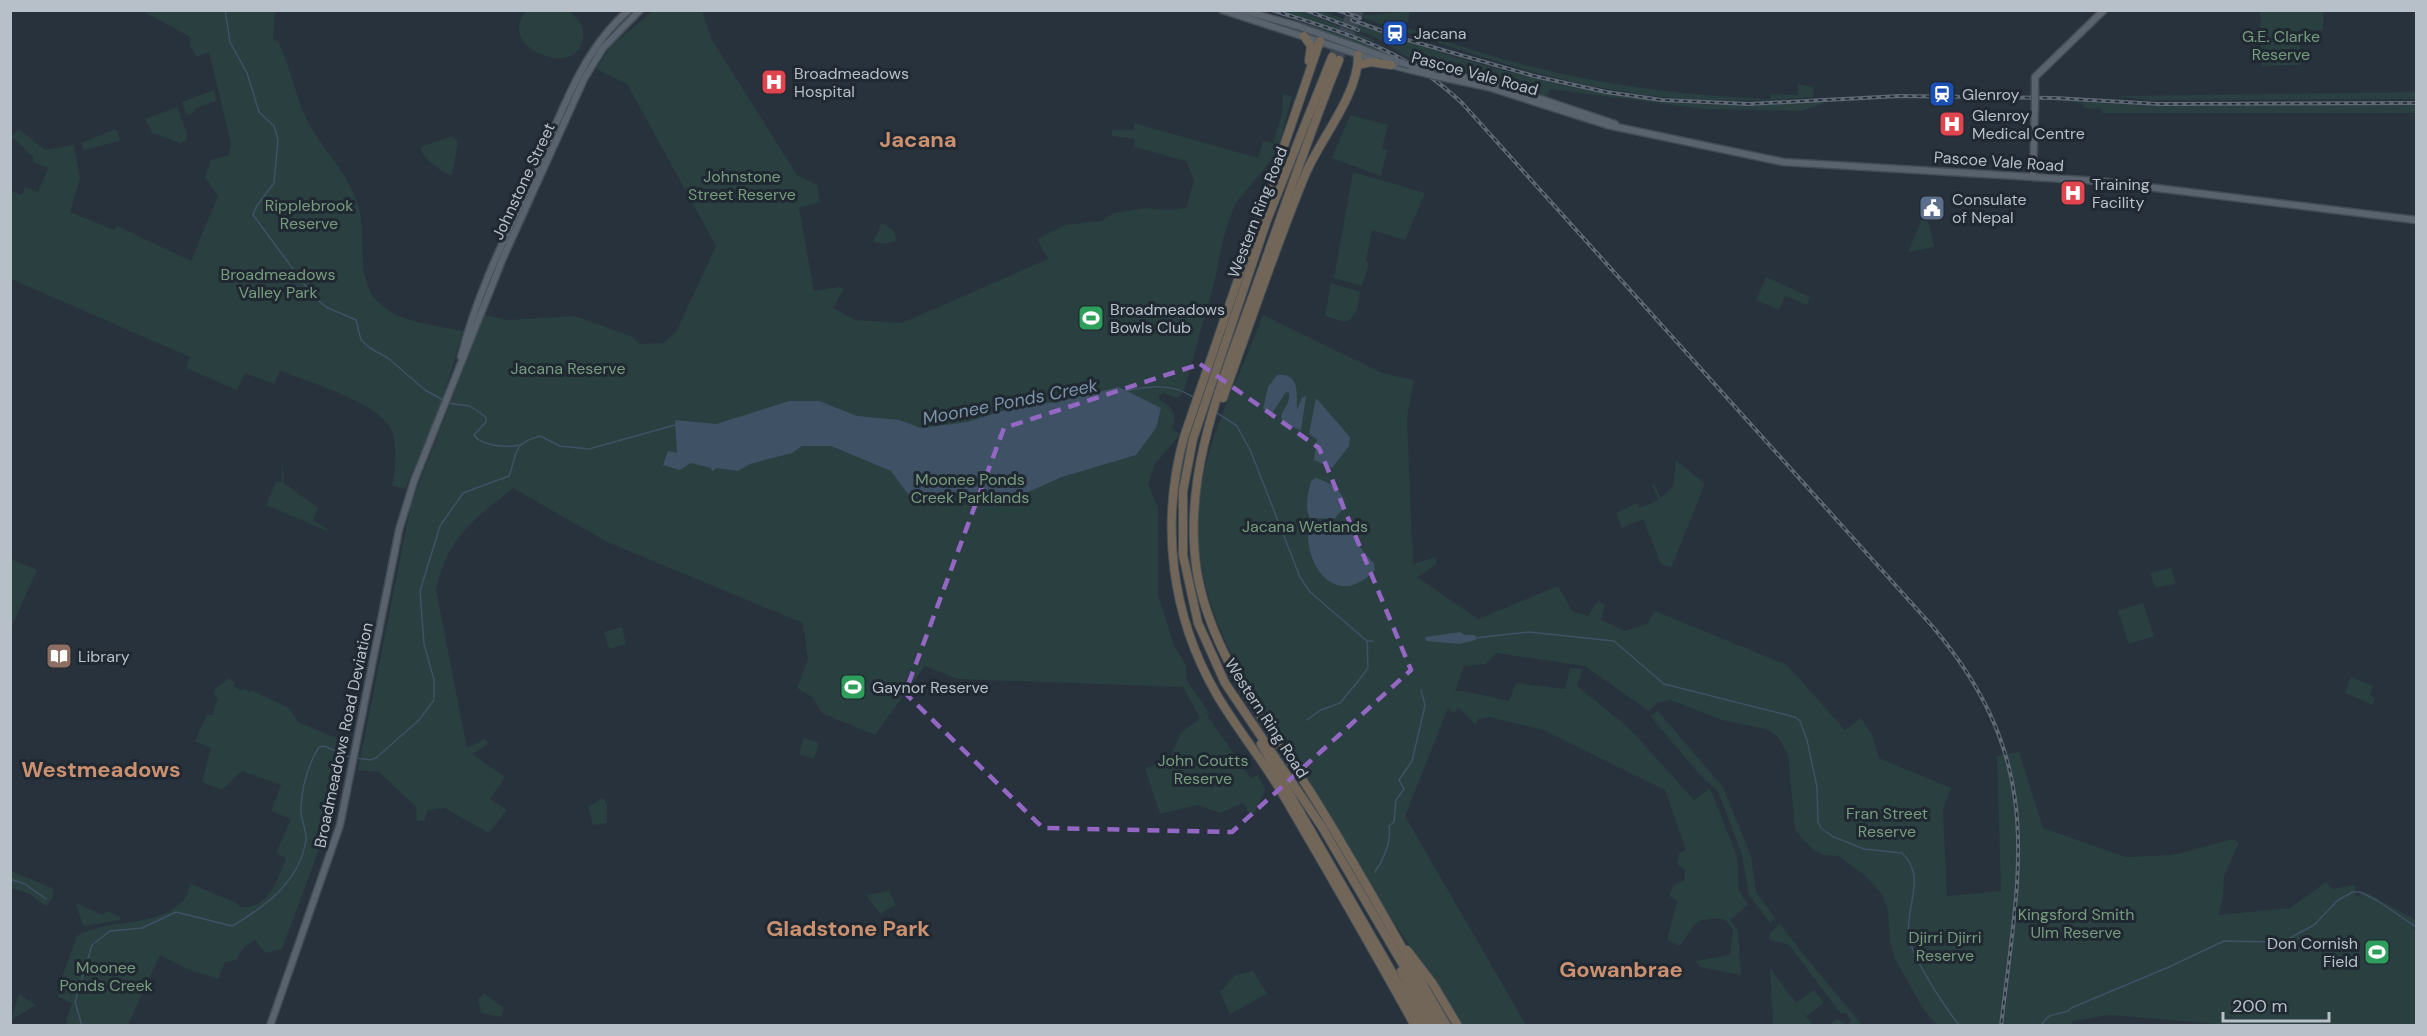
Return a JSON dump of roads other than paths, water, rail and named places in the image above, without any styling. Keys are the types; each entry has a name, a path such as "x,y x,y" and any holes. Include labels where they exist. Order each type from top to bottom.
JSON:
{"highway":[{"path":"1299,103 1311,51 1309,41 1304,36"},
{"path":"1320,41 1214,362 1184,437 1176,471 1172,505 1172,550 1179,600 1188,632 1218,696 1270,772 1415,1026"},
{"path":"1223,389 1305,174 1337,117 1359,65 1358,55"},
{"name":"Western Ring Road","path":"1439,1026 1322,827 1233,696 1206,644 1191,598 1182,530 1185,473 1214,362 1267,220 1336,59 1223,389 1197,475 1194,532 1197,572 1213,627 1236,675 1341,843 1447,1026"},
{"path":"1359,65 1371,62 1395,63"},
{"path":"1233,696 1345,886 1423,1026"},
{"path":"1307,836 1369,932"},
{"path":"1378,924 1430,1026"},
{"path":"1389,928 1433,984 1458,1026"}],"main road":[{"name":"Johnstone Street","path":"399,530 414,481 508,246 600,46 629,10"},
{"name":"Johnstone Street","path":"600,46 640,10"},
{"name":"Pascoe Vale Road","path":"1222,10 1358,55 1524,92 1610,121 1618,126"},
{"name":"Pascoe Vale Road","path":"1241,10 1331,37 1411,70 1488,87 1618,126 1783,162 2122,183 2416,220"},
{"path":"2033,177 2035,77 2104,10"},
{"path":"1320,41 1331,37 1352,48 1358,55"},
{"name":"Broadmeadows Road Deviation","path":"270,1026 333,848 356,748 399,530"}],"water":[{"path":"1277,375 1285,375 1294,381 1297,392 1297,409 1302,398 1306,396 1301,430 1290,426 1281,418 1289,399 1289,393 1286,392 1271,415 1263,409 1268,387"},
{"path":"1119,387 1161,408 1156,428 1136,455 1062,477 996,506 983,506 958,495 911,498 891,471 831,446 802,446 792,453 750,464 738,471 717,468 712,471 711,468 691,463 680,470 663,465 668,451 677,453 675,420 716,424 789,401 819,401 857,416 899,420 921,428 967,422 1012,408 1055,402"},
{"path":"1316,398 1350,437 1349,446 1332,468 1314,460 1317,439 1309,434"},
{"path":"1316,478 1332,485 1342,496 1345,507 1334,519 1310,518 1308,514 1307,505 1311,481"},
{"path":"1344,522 1364,553 1374,563 1375,570 1362,581 1350,586 1338,585 1328,580 1313,560 1309,547 1308,532"},
{"path":"1460,632 1465,635 1475,635 1476,640 1459,644 1426,641 1425,637"}],"waterway":[{"path":"225,10 230,42 247,73 259,112 274,126 278,140 274,183 256,207 253,215 313,296 326,307 356,320 361,340 388,358 425,390 443,400"},
{"name":"Moonee Ponds Creek","path":"1126,391 1160,387 1177,389 1193,397"},
{"path":"447,403 470,406 486,417 486,422 474,435 482,442 501,446 519,445"},
{"name":"Moonee Ponds Creek","path":"1217,413 1237,426 1251,452 1300,577 1310,592 1367,641 1373,641"},
{"name":"Moonee Ponds Creek","path":"357,758 370,760 376,758 419,720 434,700 434,680 424,644 420,591 440,526 463,493 509,476 520,446 540,436 560,446 589,449 675,425"},
{"name":"Moonee Ponds Creek","path":"1475,638 1529,632 1614,641 1664,684 1795,717 1800,721 1807,740 1817,787 1818,822 1821,828 1834,837 1864,849 1902,853 1910,863 1914,883 1908,926 1911,946 1930,983 1960,1026"},
{"path":"1307,720 1321,710 1340,703 1359,680 1368,668 1367,641"},
{"path":"1375,872 1388,844 1389,826 1394,822 1396,800 1404,789 1399,780 1412,761 1425,705 1421,690"},
{"name":"Moonee Ponds Creek","path":"82,1026 75,1002 92,945 110,931 142,928 176,912 232,926 257,910 289,880 302,855 306,840 301,812 303,792 306,776 319,747 324,746 350,757"},
{"path":"10,879 25,884 46,899"},
{"name":"Moonee Ponds Creek","path":"2040,1026 2049,1016 2068,1011 2224,941 2279,942 2288,939 2314,925 2338,900 2353,892 2360,892 2378,901 2416,927"}],"tunnel":[{"path":"1332,57 1352,10"},
{"path":"1339,60 1360,10"}],"railway":[{"path":"1272,10 1349,35 1396,56 1440,84 1462,103 1933,627 1969,677 1994,724 2010,770 2017,817 2018,864 2001,1026"},
{"path":"1305,10 1358,30"},
{"path":"1337,10 1360,18"},
{"path":"1352,20 1404,39 1534,76 1606,92 1662,100 1749,104 1900,96 2055,98 2158,104 2416,103"}],"place":[{"name":"Jacana","path":"1395,33"},
{"name":"Broadmeadows Hospital","path":"774,82"},
{"name":"Glenroy","path":"1942,94"},
{"name":"Glenroy Medical Centre","path":"1952,124"},
{"name":"Training Facility","path":"2073,193"},
{"name":"Consulate of Nepal","path":"1932,208"},
{"name":"Broadmeadows Bowls Club","path":"1091,318"},
{"name":"Library","path":"59,656"},
{"name":"Gaynor Reserve","path":"853,687"},
{"name":"Don Cornish Field","path":"2377,952"}],"district":[{"name":"Jacana","path":"918,139"},
{"name":"Westmeadows","path":"101,769"},
{"name":"Gladstone Park","path":"848,928"},
{"name":"Gowanbrae","path":"1621,969"}],"park label":[{"name":"G.E. Clarke Reserve","path":"2281,45"},
{"name":"Johnstone Street Reserve","path":"742,185"},
{"name":"Ripplebrook Reserve","path":"309,214"},
{"name":"Broadmeadows Valley Park","path":"278,283"},
{"name":"Jacana Reserve","path":"568,368"},
{"name":"Moonee Ponds Creek Parklands","path":"970,488"},
{"name":"Jacana Wetlands","path":"1305,526"},
{"name":"John Coutts Reserve","path":"1203,769"},
{"name":"Fran Street Reserve","path":"1887,822"},
{"name":"Kingsford Smith Ulm Reserve","path":"2076,923"},
{"name":"Djirri Djirri Reserve","path":"1945,946"}]}
